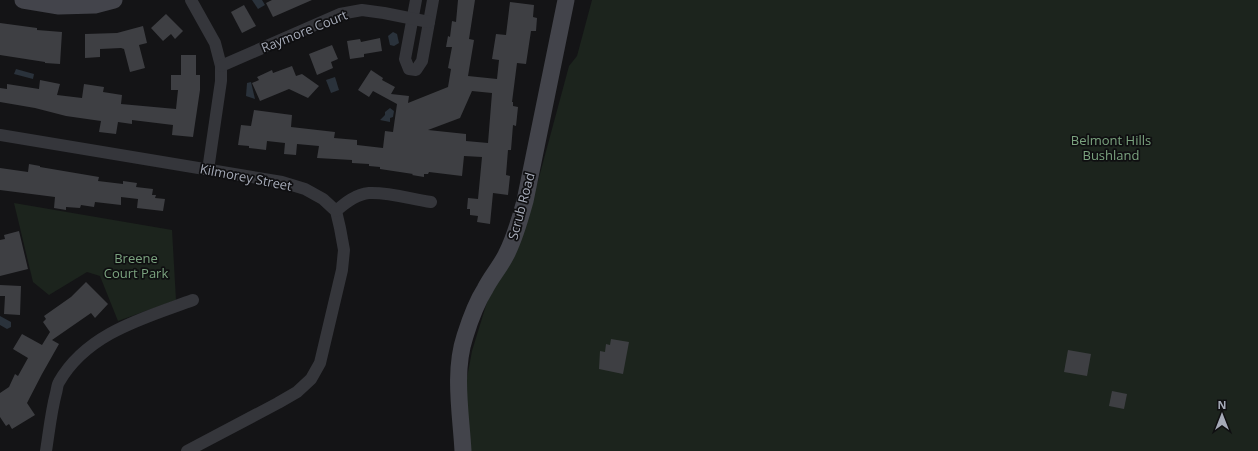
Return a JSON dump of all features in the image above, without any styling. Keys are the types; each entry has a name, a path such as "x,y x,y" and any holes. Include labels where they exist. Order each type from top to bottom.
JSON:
{"main road":[{"path":"23,0 59,6 95,5 114,0"},
{"name":"Scrub Road","path":"463,451 458,383 464,337 476,307 506,255 517,229 525,201 566,0"}],"street":[{"path":"190,0 215,43 221,66 221,81 208,170"},
{"path":"416,0 405,59 408,69 416,70 422,62 433,0"},
{"name":"Raymore Court","path":"221,66 340,14 362,10 429,22"},
{"name":"Kilmorey Street","path":"0,134 282,182 305,189 323,199 336,211"},
{"path":"187,451 297,392 311,379 320,363 342,270 344,250 336,211 348,200 368,193 385,194 431,202"},
{"path":"46,451 51,410 59,383 78,357 97,342 123,326 192,300"}],"green space":[{"name":"Belmont Hills Bushland","path":"592,0 1258,0 1258,451 469,451 466,383 472,351 487,302 516,246 538,181 569,66 577,56"},
{"name":"Breene Court Park","path":"14,203 172,230 176,300 118,321 100,276 87,272 49,295 33,282"}],"shaded area":[{"path":"252,0 262,0 265,5 258,9"},
{"path":"393,32 397,34 399,43 394,46 390,45 388,36"},
{"path":"16,69 34,74 33,79 14,74"},
{"path":"335,77 339,90 331,93 326,80"},
{"path":"251,82 255,99 246,96 247,83"},
{"path":"390,108 394,111 393,117 390,118 390,122 380,120 385,115 385,112"},
{"path":"0,316 11,322 11,327 7,329 0,325"}],"building":[{"path":"272,0 312,0 273,17 266,3"},
{"path":"458,0 475,0 469,39 474,40 468,76 497,79 499,60 492,59 496,34 506,35 510,2 534,5 533,17 537,18 536,31 531,31 526,64 517,63 512,102 513,106 518,107 516,126 513,125 511,150 508,150 506,175 510,176 508,195 493,193 490,224 477,222 478,216 470,215 470,209 467,209 468,198 478,199 482,157 464,156 462,176 429,172 428,174 424,174 424,177 380,169 380,167 369,166 369,164 352,163 352,160 317,158 319,146 297,144 296,155 284,154 285,143 267,141 266,150 238,145 241,125 251,126 254,110 292,115 291,127 335,132 334,138 357,140 357,145 383,148 385,131 393,132 397,104 373,91 369,97 358,90 371,70 383,78 382,80 395,87 391,94 409,96 408,103 448,87 451,69 448,68 452,47 446,47 448,36 450,37 452,21 456,22","holes":["472,91 492,93 488,143 466,141 466,134 428,130 460,118"]},
{"path":"244,5 256,26 242,33 231,12"},
{"path":"166,14 183,31 175,39 171,34 163,41 151,28"},
{"path":"0,23 37,28 37,30 62,32 60,64 45,63 0,55"},
{"path":"143,26 147,43 139,45 145,68 130,72 124,49 121,48 100,49 100,57 85,58 85,34 117,33"},
{"path":"380,38 382,51 364,54 364,57 350,59 347,41 360,39 361,42"},
{"path":"332,45 338,59 331,62 333,68 317,75 309,54"},
{"path":"181,55 196,55 196,75 200,75 200,90 193,137 172,135 173,125 132,120 132,124 118,122 116,134 99,132 101,121 66,116 35,108 0,102 0,88 7,89 7,84 39,89 40,80 60,84 57,95 82,98 84,84 104,87 103,92 122,95 121,104 176,109 178,90 171,90 171,75 181,75"},
{"path":"292,66 296,76 302,74 319,86 308,98 289,89 260,101 252,83 259,80 257,77 272,70 273,73"},
{"path":"29,164 99,177 98,181 123,184 123,181 137,183 136,187 153,189 152,195 156,195 155,198 165,199 163,211 137,208 138,199 121,197 121,205 95,202 94,207 81,205 80,208 66,207 66,210 54,208 55,197 0,190 0,168 28,172"},
{"path":"19,231 28,269 0,276 0,240 5,239 4,235"},
{"path":"86,282 108,304 95,318 91,313 52,340 59,344 27,403 35,415 12,429 9,424 6,426 0,417 0,393 9,387 15,374 18,376 28,358 13,349 22,334 42,345 50,332 43,322 46,319 44,316 71,297"},
{"path":"0,285 21,286 20,315 4,314 5,296 0,296"},
{"path":"611,339 629,342 623,374 599,369 600,351 605,352 606,344 610,345"},
{"path":"1068,350 1091,354 1087,376 1064,372"},
{"path":"1112,391 1127,394 1124,409 1109,406"}]}
